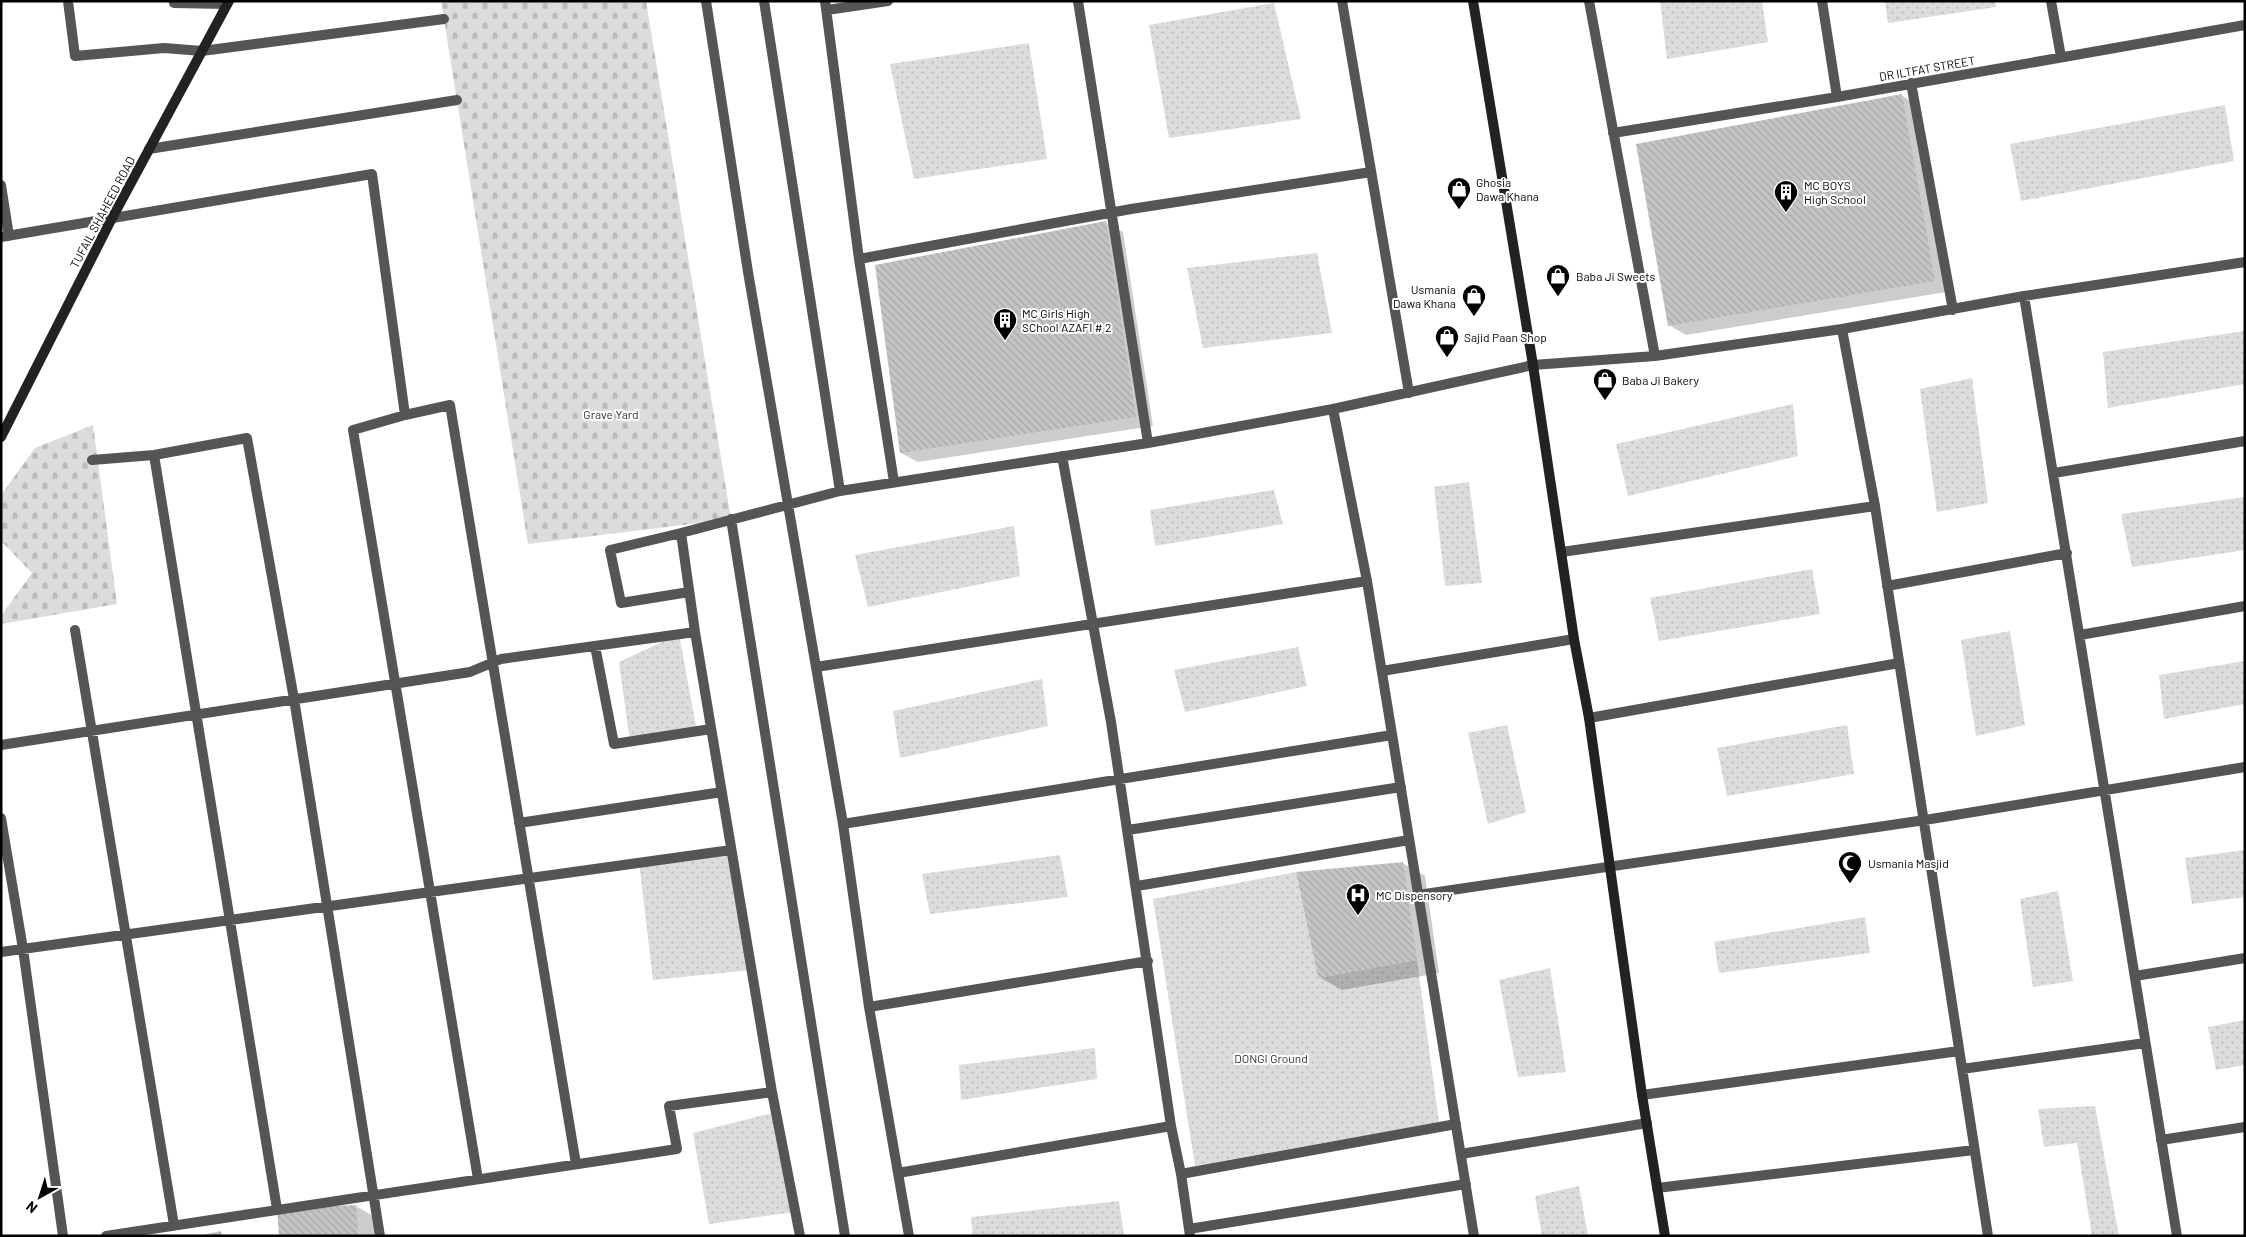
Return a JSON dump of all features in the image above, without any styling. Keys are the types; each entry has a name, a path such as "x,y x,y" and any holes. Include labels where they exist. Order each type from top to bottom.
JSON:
{"street":[{"path":"68,1 75,56 164,48 202,51 444,19"},
{"path":"174,1 174,3 228,3"},
{"path":"706,1 787,505 842,824 869,1007 909,1236"},
{"path":"764,1 840,491"},
{"path":"888,1 826,6 859,259 894,482"},
{"path":"1078,1 1148,443"},
{"path":"1342,1 1409,392"},
{"path":"1473,1 1533,365 1574,639 1589,718 1642,1095 1665,1236"},
{"path":"1589,1 1656,356"},
{"path":"1822,1 1837,96"},
{"path":"2051,1 2060,57"},
{"name":"TUFAIL SHAHEED ROAD","path":"1,437 111,220 228,3"},
{"name":"DR ILTFAT STREET","path":"1613,133 2245,25"},
{"path":"1911,83 1953,310"},
{"path":"149,149 457,100"},
{"path":"859,259 1112,212 1370,172"},
{"path":"1,185 5,236 111,220 372,174 405,415"},
{"path":"689,592 621,603 610,550 840,491 1148,443 1333,409 1533,365 1656,356 1842,330 2024,296 2245,262"},
{"path":"2024,296 2177,1236"},
{"path":"1842,330 1875,506 1988,1236"},
{"path":"478,1179 353,430 405,415 450,405 576,1164"},
{"path":"1333,409 1367,581 1474,1236"},
{"path":"92,460 154,455 247,438 294,699 380,1236"},
{"path":"2054,473 2245,441"},
{"path":"154,455 277,1210"},
{"path":"1062,456 1120,779 1171,1126 1181,1174 1189,1232 1466,1184"},
{"path":"1562,552 1875,506"},
{"path":"731,519 845,1236"},
{"path":"681,533 695,632 731,850 772,1092 800,1236"},
{"path":"1887,586 2067,553"},
{"path":"816,667 1367,581"},
{"path":"2080,635 2245,606"},
{"path":"75,630 174,1226"},
{"path":"1,745 470,672 501,659 695,632"},
{"path":"1382,671 1574,639"},
{"path":"596,646 614,744 712,729"},
{"path":"1589,718 1899,663"},
{"path":"842,824 1392,735"},
{"path":"1418,895 1925,820 2245,767"},
{"path":"1128,830 1401,788"},
{"path":"519,823 722,792"},
{"path":"1,818 23,949 63,1236"},
{"path":"1137,886 1409,840"},
{"path":"1,952 731,850"},
{"path":"2135,976 2245,958"},
{"path":"869,1007 1148,960"},
{"path":"1962,1069 2146,1042"},
{"path":"1642,1095 1959,1051"},
{"path":"106,1236 677,1149 669,1106 772,1092"},
{"path":"1461,1154 1647,1123"},
{"path":"1181,1174 1456,1124"},
{"path":"898,1173 1171,1126"},
{"path":"2161,1140 2245,1127"},
{"path":"1658,1188 1974,1150"}],"green space":[{"name":"Grave Yard","path":"441,1 646,1 731,519 528,544"},
{"path":"1660,1 1762,1 1768,42 1667,59"},
{"path":"1885,1 1995,1 1996,7 1888,23"},
{"path":"1274,3 1301,119 1169,138 1149,25"},
{"path":"1029,43 1047,159 914,179 890,64"},
{"path":"2225,105 2234,161 2021,201 2010,144"},
{"path":"1317,253 1332,333 1203,348 1187,268"},
{"path":"2245,331 2245,384 2108,408 2103,352"},
{"path":"1972,378 1988,503 1937,512 1920,389"},
{"path":"1793,404 1798,456 1628,496 1616,444"},
{"path":"93,425 117,604 1,624 1,616 32,573 1,541 1,495 35,448"},
{"path":"1469,482 1482,583 1445,586 1434,487"},
{"path":"1274,490 1283,524 1155,546 1150,510"},
{"path":"2245,497 2245,550 2132,567 2121,514"},
{"path":"1014,526 1020,576 868,607 855,555"},
{"path":"1812,569 1820,614 1659,641 1650,598"},
{"path":"2010,631 2025,725 1976,736 1961,640"},
{"path":"679,634 697,732 630,742 619,662"},
{"path":"1298,647 1307,686 1185,712 1174,670"},
{"path":"2245,661 2245,704 2164,719 2159,675"},
{"path":"1042,679 1048,726 900,758 893,711"},
{"path":"1507,725 1526,812 1488,824 1468,733"},
{"path":"1847,725 1854,774 1727,796 1717,748"},
{"path":"731,850 752,970 653,980 639,862"},
{"path":"2245,850 2245,897 2192,904 2185,858"},
{"path":"1060,855 1068,897 930,914 922,874"},
{"name":"DONGI Ground","path":"1296,872 1318,978 1417,960 1439,1122 1195,1166 1153,899"},
{"path":"2058,891 2073,981 2033,987 2020,899"},
{"path":"1865,917 1870,953 1719,973 1714,942"},
{"path":"1550,968 1566,1072 1518,1077 1499,980"},
{"path":"2245,1020 2245,1065 2216,1070 2208,1027"},
{"path":"1095,1048 1097,1079 961,1100 959,1065"},
{"path":"2095,1106 2119,1236 2092,1236 2077,1143 2044,1147 2038,1109"},
{"path":"776,1112 795,1212 709,1224 693,1133"},
{"path":"1579,1186 1588,1236 1542,1236 1535,1196"},
{"path":"1119,1201 1124,1236 973,1236 971,1217"}],"building":[{"name":"MC BOYS High School","path":"1902,94 1935,281 1668,326 1636,144"},
{"name":"MC Girls High SChool AZAFI # 2","path":"1106,221 1136,417 900,453 875,265"},
{"name":"MC Dispensory","path":"1403,862 1417,960 1318,978 1296,872"},
{"path":"356,1205 358,1236 279,1236 277,1209"},
{"path":"221,1231 222,1236 203,1236 203,1235"}],"place":[{"name":"Ghosia Dawa Khana","path":"1459,210"},
{"name":"MC BOYS High School","path":"1786,213"},
{"name":"Baba Ji Sweets","path":"1558,297"},
{"name":"Usmania Dawa Khana","path":"1474,317"},
{"name":"MC Girls High SChool AZAFI # 2","path":"1005,341"},
{"name":"Sajid Paan Shop","path":"1447,358"},
{"name":"Baba Ji Bakery","path":"1605,401"},
{"name":"Usmania Masjid","path":"1850,884"},
{"name":"MC Dispensory","path":"1358,916"}]}
